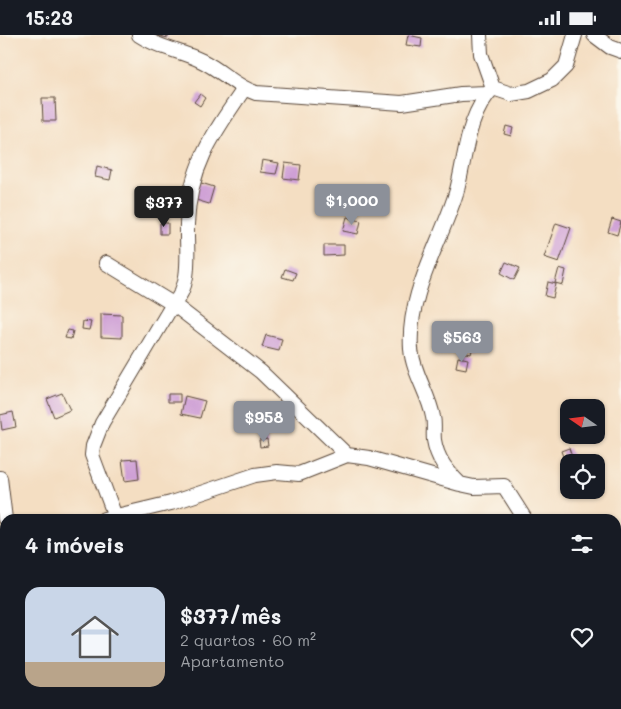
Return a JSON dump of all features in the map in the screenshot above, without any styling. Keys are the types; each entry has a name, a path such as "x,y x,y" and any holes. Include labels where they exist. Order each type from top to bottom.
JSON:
{"street":[{"path":"139,35 148,41 201,61 244,89 269,95 402,103 461,93 490,91 511,94 529,91 552,80 566,66 575,35"},
{"path":"460,484 445,469 439,458 434,440 433,417 417,373 411,349 413,324 420,286 456,190 468,131 490,91 481,54 480,35"},
{"path":"594,35 610,47 621,51"},
{"path":"111,514 92,455 93,446 113,402 173,304 180,298 184,284 187,258 188,197 194,175 214,132 244,89"},
{"path":"106,263 173,304 262,372 347,455"},
{"path":"128,514 171,503 255,475 277,472 299,474 347,455 474,487 504,486 522,514"},
{"path":"0,478 4,514"}],"building":[{"path":"155,35 168,35 168,38"},
{"path":"408,35 422,38 421,47 406,45"},
{"path":"200,94 205,98 200,106 194,102"},
{"path":"42,98 55,98 56,121 43,121"},
{"path":"506,126 513,128 511,136 504,134"},
{"path":"262,160 279,163 276,174 260,172"},
{"path":"285,163 301,165 299,180 283,178"},
{"path":"97,166 112,170 110,180 95,177"},
{"path":"198,182 214,187 209,204 193,199"},
{"path":"347,217 361,221 358,234 343,231"},
{"path":"612,219 621,222 617,235 608,232"},
{"path":"160,223 168,223 168,234 160,234"},
{"path":"556,223 571,228 559,262 544,257"},
{"path":"324,245 344,245 344,255 324,256"},
{"path":"506,262 520,268 514,280 501,273"},
{"path":"559,268 566,270 563,285 555,283"},
{"path":"285,269 296,273 293,280 282,277"},
{"path":"548,282 556,284 553,298 545,296"},
{"path":"101,314 122,315 122,338 101,337"},
{"path":"83,321 91,322 89,330 82,329"},
{"path":"68,330 73,331 71,339 65,338"},
{"path":"266,335 282,339 279,351 262,347"},
{"path":"460,343 473,346 471,354 458,351"},
{"path":"458,357 468,359 466,369 456,367"},
{"path":"62,393 70,410 54,417 47,399"},
{"path":"168,394 180,394 180,402 168,402"},
{"path":"185,396 205,401 200,418 181,414"},
{"path":"13,412 16,427 2,430 0,415"},
{"path":"267,439 268,446 260,447 259,440"},
{"path":"569,448 571,454 562,454 561,451"},
{"path":"137,459 139,479 125,481 122,460"}]}
